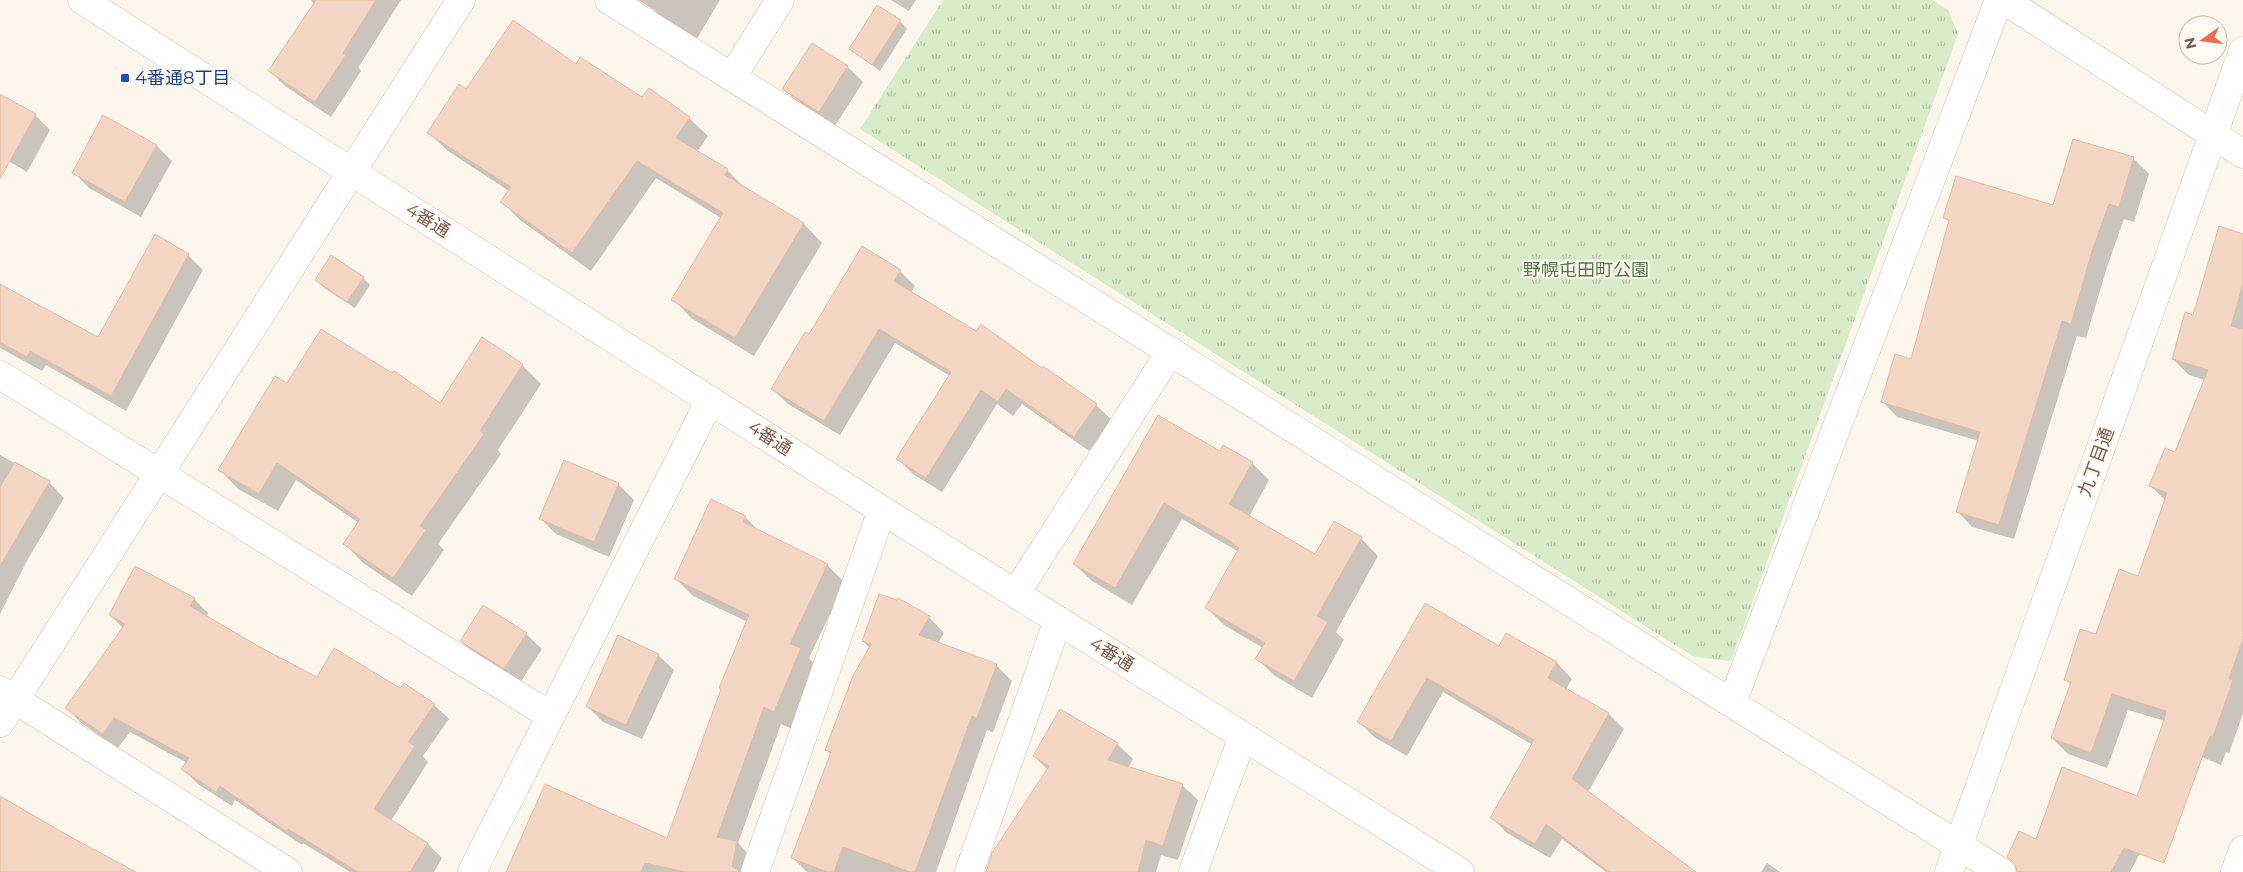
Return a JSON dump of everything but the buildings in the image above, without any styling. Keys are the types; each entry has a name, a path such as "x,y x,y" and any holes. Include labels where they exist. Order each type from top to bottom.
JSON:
{"street":[{"name":"4番通","path":"82,0 882,510 1460,872"},
{"path":"0,723 7,695 159,473 462,0"},
{"path":"609,0 2001,872"},
{"path":"732,77 780,0"},
{"path":"1732,703 1999,0"},
{"path":"2004,0 2243,154"},
{"name":"九丁目通","path":"1949,872 2243,51"},
{"path":"1016,594 1170,351"},
{"path":"0,375 550,716"},
{"path":"472,872 710,400"},
{"path":"755,872 882,510"},
{"path":"969,872 1058,620"},
{"path":"7,695 288,872"},
{"path":"1193,872 1243,736"},
{"path":"2235,872 2243,850"}],"green space":[{"name":"野幌屯田町公園","path":"943,0 1932,0 1948,10 1958,34 1731,661 1694,657 860,129"}],"place":[{"name":"4番通8丁目","path":"125,78"}]}
